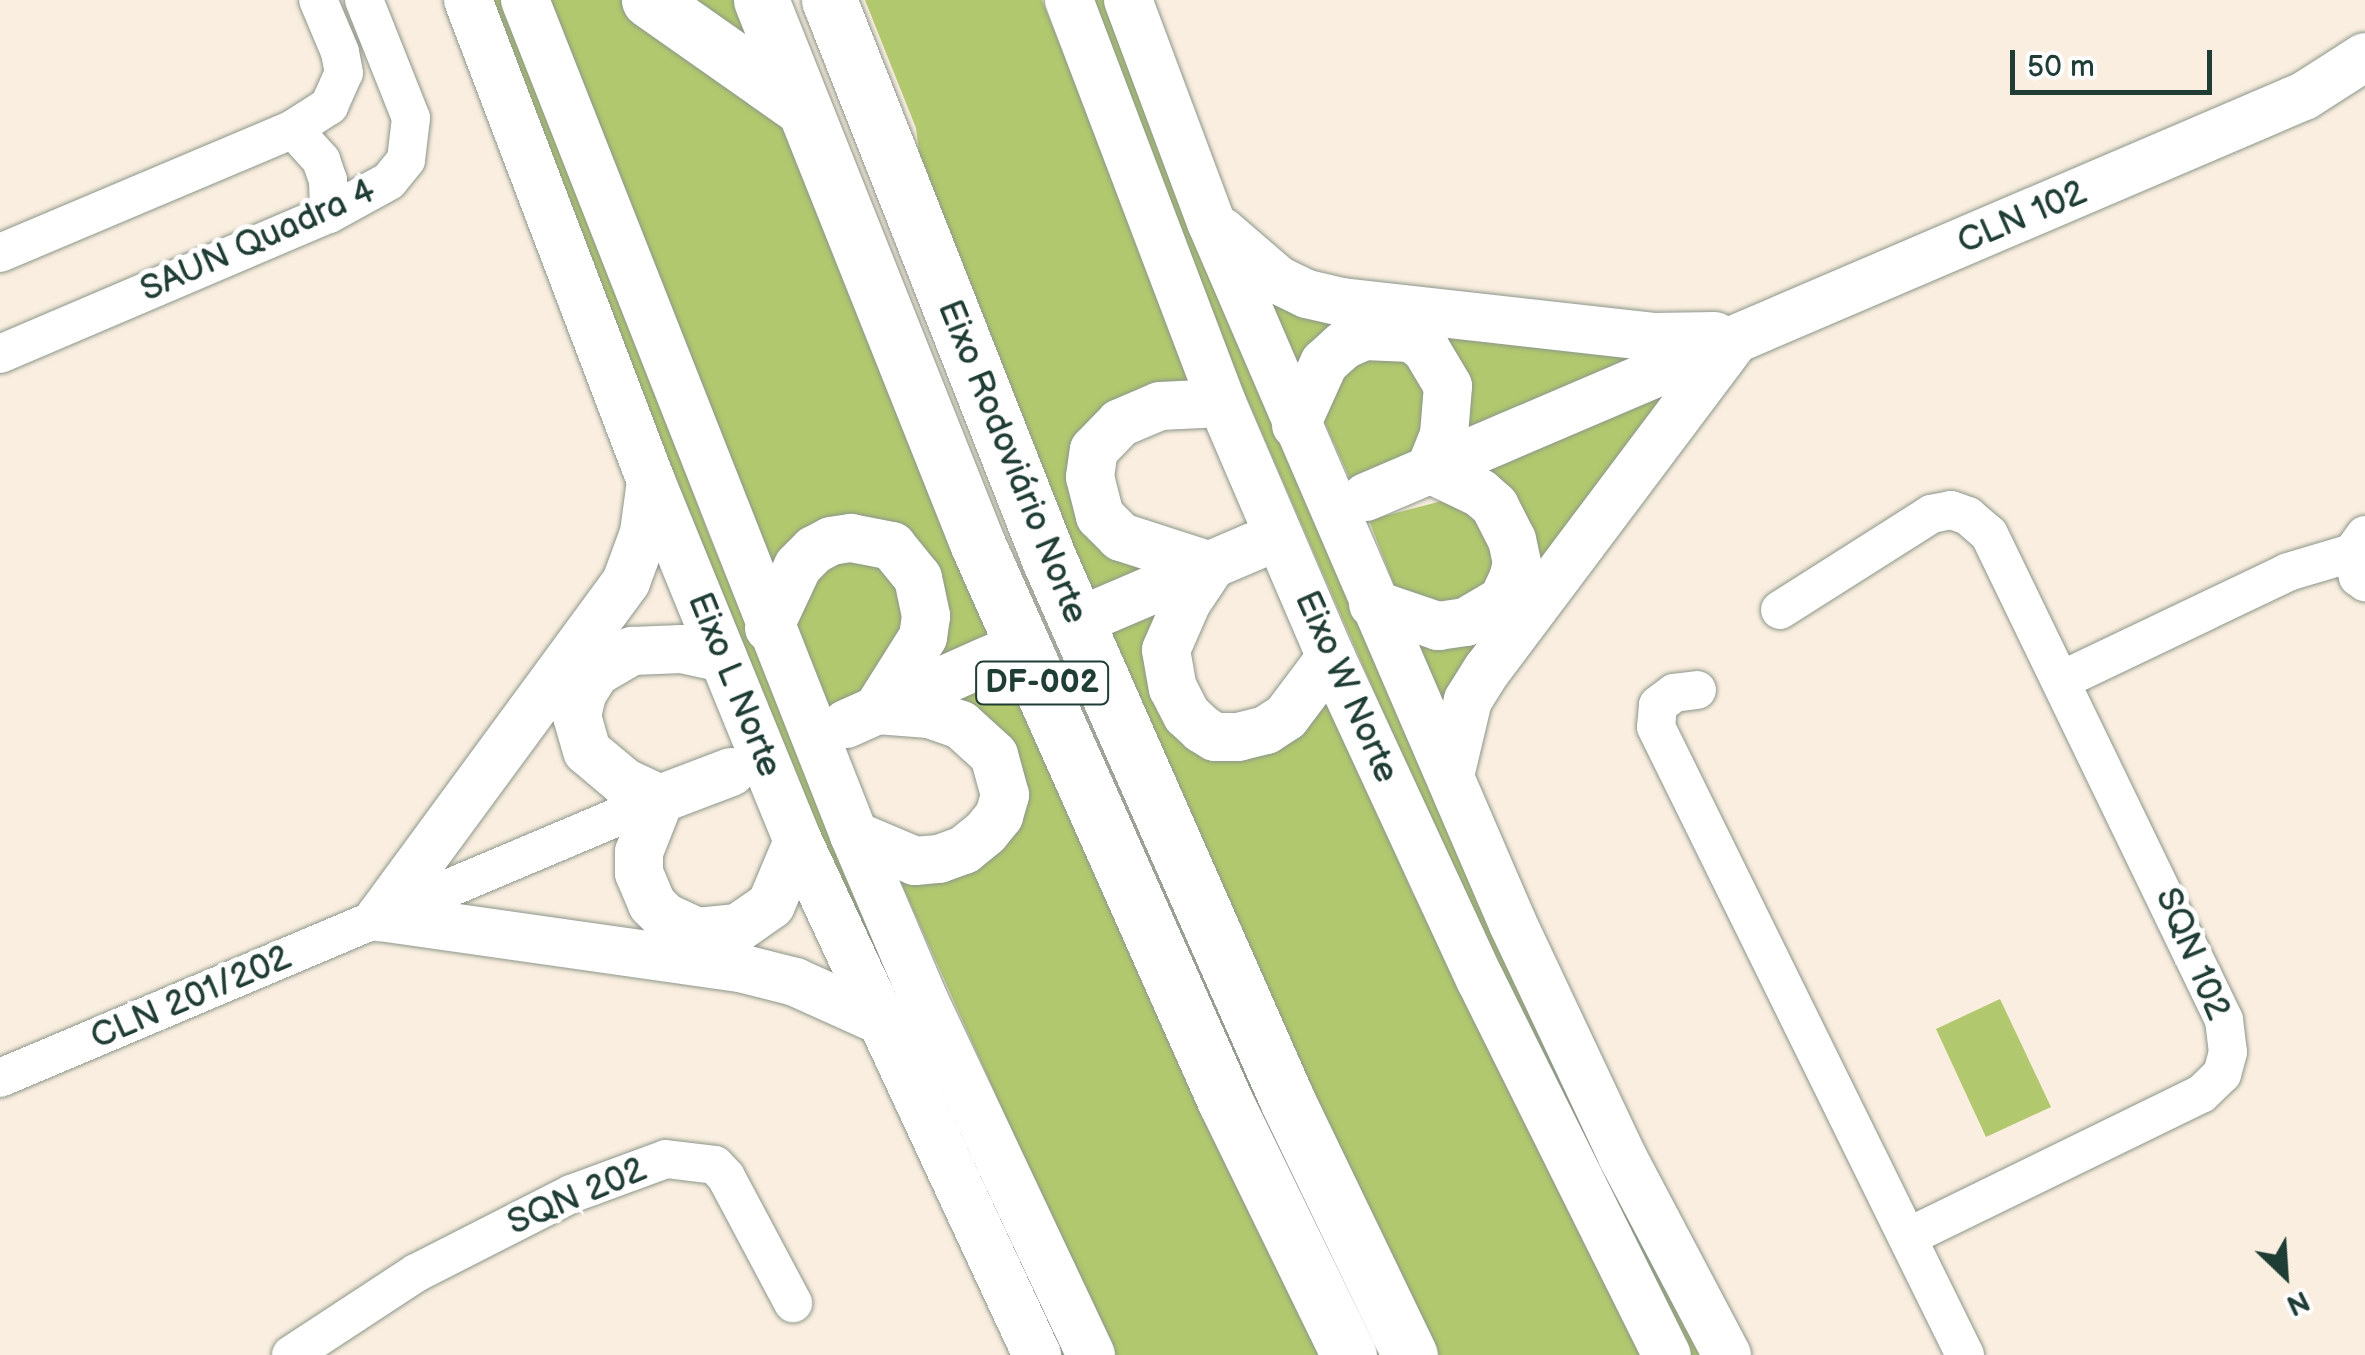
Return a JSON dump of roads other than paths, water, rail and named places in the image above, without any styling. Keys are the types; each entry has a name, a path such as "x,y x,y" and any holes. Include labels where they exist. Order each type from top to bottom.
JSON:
{"highway":[{"path":"649,0 804,109"},
{"name":"Eixo Rodoviário Norte","path":"761,0 978,545 1226,1101 1348,1355"},
{"name":"Eixo Rodoviário Norte","path":"838,16 1048,558 1288,1102 1410,1355"}],"main road":[{"name":"Eixo L Norte","path":"468,0 650,481 798,841 1036,1355"},
{"name":"Eixo L Norte","path":"525,0 769,628 854,834 924,1000 1091,1355"},
{"name":"Eixo W Norte","path":"1069,0 1222,403 1331,657 1480,979 1667,1355"},
{"name":"Eixo W Norte","path":"1128,0 1211,222 1372,604 1622,1156 1727,1355"},
{"name":"CLN 102","path":"1366,498 1738,335 2304,96 2365,57"},
{"name":"CLN 102","path":"2304,96 2365,83"},
{"path":"1211,222 1278,280 1307,294 1342,302 1653,337 1738,335"},
{"path":"1450,776 1468,700 1487,670 1738,335"},
{"path":"1296,424 1324,363 1344,345 1364,336 1412,338 1426,349 1448,386 1444,434 1430,469 1480,493 1495,506 1512,540 1517,563 1514,579 1502,600 1482,616 1466,622 1438,626 1372,604"},
{"path":"1212,566 1121,538 1100,516 1090,477 1094,450 1120,423 1160,406 1222,403"},
{"path":"650,481 644,533 626,582 380,917 744,970 795,982 880,1020"},
{"path":"769,628 798,566 814,550 831,540 851,538 892,546 918,578 926,616 923,637 861,717"},
{"path":"1098,613 1255,546"},
{"path":"1212,566 1187,602 1166,650 1174,688 1187,715 1202,730 1215,736 1238,737 1266,730 1286,717 1331,657"},
{"path":"723,658 682,649 632,651 596,672 582,694 577,716 587,751 624,782 660,799 731,772"},
{"path":"861,717 996,658"},
{"path":"854,834 915,861 939,859 964,850 986,832 999,816 1005,795 994,755 962,725 928,714 861,717"},
{"path":"660,799 639,852 639,873 652,904 665,917 697,932 738,928 755,920 783,884 798,841"}],"street":[{"path":"0,252 293,130 329,106 344,73 340,52 318,0"},
{"name":"SAUN Quadra 4","path":"0,354 329,214 389,181 406,160 412,139 411,118 364,0"},
{"path":"293,130 320,160 328,180 329,214"},
{"name":"SQN 102","path":"1780,610 1931,514 1951,510 1968,516 1989,534 2213,989 2224,1020 2228,1052 2222,1074 2201,1094 1908,1237"},
{"path":"2062,680 2288,572 2361,556"},
{"path":"1697,690 1674,692 1658,705 1656,727 1965,1355"},
{"name":"CLN 201/202","path":"0,1078 660,799"},
{"name":"SQN 202","path":"306,1352 416,1273 571,1194 666,1160 715,1164 726,1177 794,1303"}],"tunnel":[{"path":"1255,546 1366,497"}]}
